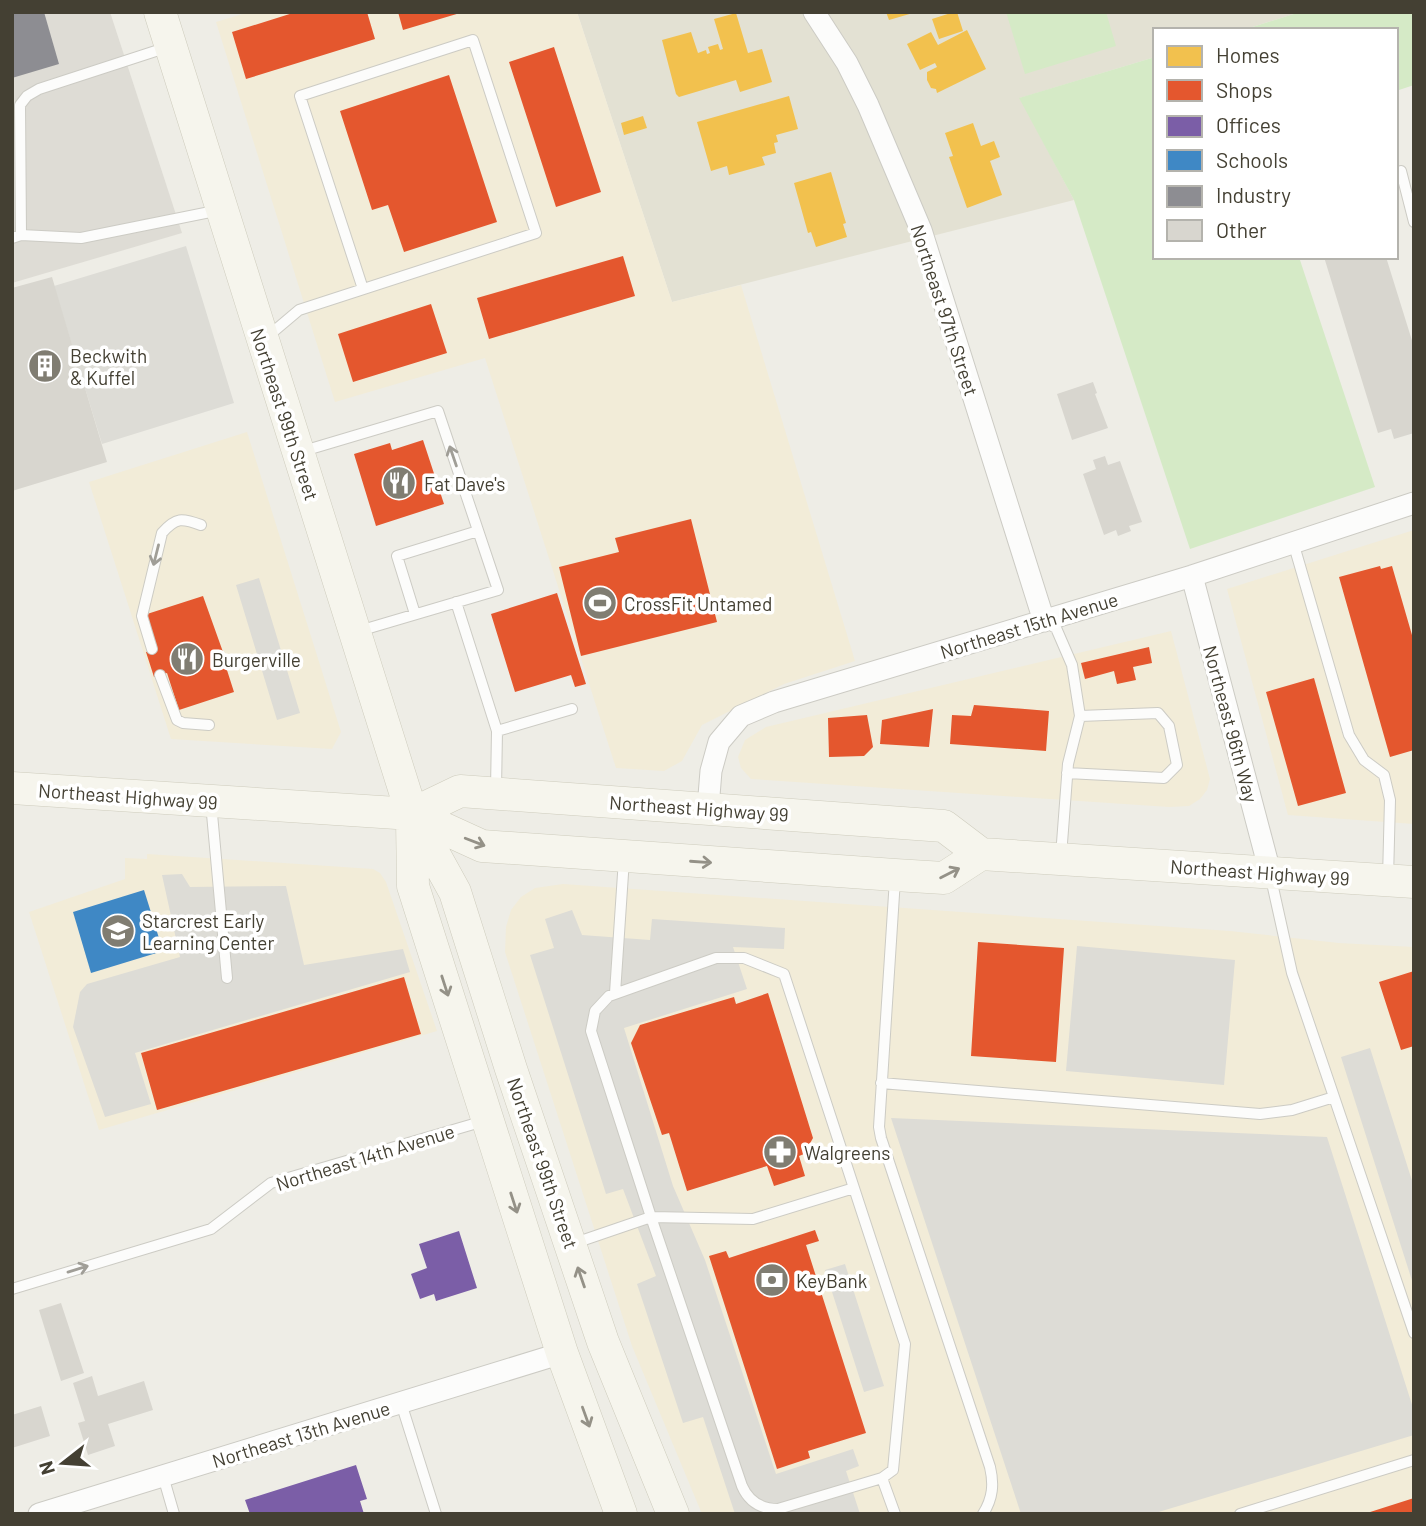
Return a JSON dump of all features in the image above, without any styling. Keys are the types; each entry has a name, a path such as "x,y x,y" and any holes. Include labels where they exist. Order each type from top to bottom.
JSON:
{"main road":[{"name":"Northeast 99th Street","path":"160,12 412,814 455,892 603,1342 673,1514"},
{"name":"Northeast Highway 99","path":"12,788 412,814 482,846 895,875 944,878 981,854"},
{"name":"Northeast Highway 99","path":"412,814 460,791 496,793 944,826 981,854 1401,881"},
{"name":"Northeast 99th Street","path":"412,814 413,886 562,1353 621,1514"},
{"path":"562,1353 601,1385 649,1514"}],"street":[{"name":"Northeast 97th Street","path":"814,12 847,63 869,105 920,230 1044,621"},
{"name":"Northeast 15th Avenue","path":"708,808 711,772 719,742 741,716 774,702 1192,576 1414,503"},
{"name":"Northeast 96th Way","path":"1192,576 1270,872"},
{"name":"Northeast 13th Avenue","path":"39,1514 562,1353"}],"lane":[{"path":"262,341 299,310 536,233 473,40 300,96 363,289"},
{"path":"170,46 39,89 27,96 20,106 17,236 80,238 222,210"},
{"path":"1401,171 1414,222"},
{"path":"298,453 438,411 498,590 355,632"},
{"path":"152,649 142,616 162,533 171,523 184,519 201,525"},
{"path":"415,614 397,556 478,531"},
{"path":"1293,542 1349,736 1364,760 1384,775 1401,881"},
{"path":"456,603 497,731 496,793"},
{"path":"1044,621 1056,628 1072,665 1080,716 1067,774 1061,859"},
{"path":"160,675 177,720 209,725"},
{"path":"497,731 572,709"},
{"path":"1067,774 1164,778 1177,765 1169,726 1158,713 1080,716"},
{"path":"211,802 227,978"},
{"path":"615,993 624,856"},
{"path":"1270,872 1292,973 1414,1333"},
{"path":"895,875 879,1114 881,1138 990,1467 993,1488 983,1514"},
{"path":"716,958 744,958 784,974 854,1188 905,1344 893,1470 882,1478 778,1508 763,1507 749,1498 742,1486 651,1217 592,1031 592,1017 598,1005 615,993 716,958"},
{"path":"881,1083 1260,1114 1292,1111 1334,1097"},
{"name":"Northeast 14th Avenue","path":"12,1289 211,1229 271,1183 488,1120"},
{"path":"570,1244 651,1217 754,1219 854,1188"},
{"path":"401,1403 436,1514"},
{"path":"1240,1514 1414,1460"},
{"path":"163,1476 174,1514"},
{"path":"882,1478 895,1514"}],"shaded area":[{"path":"12,12 110,12 182,233 12,283"},
{"path":"249,12 577,12 672,302 741,285 855,661 784,684 702,725 682,761 664,771 616,768 485,358 335,402 216,22"},
{"path":"577,12 1300,12 1249,28 1153,28 1153,58 1020,98 1074,200 672,302"},
{"path":"186,246 234,403 102,444 54,286"},
{"path":"247,432 341,732 332,749 171,739 89,482"},
{"path":"1414,530 1414,824 1288,815 1227,589"},
{"path":"259,578 300,713 277,720 236,585"},
{"path":"1171,631 1210,779 1207,790 1200,799 1189,806 1169,807 751,779 741,768 738,757 745,740 766,727"},
{"path":"147,854 373,869 380,873 386,882 437,1031 99,1130 29,912 125,879 125,858 147,859"},
{"path":"182,874 190,887 286,886 304,965 403,949 410,972 135,1053 151,1104 105,1117 73,1027 80,992 87,984 180,957 162,875"},
{"path":"563,884 1230,931 1339,943 1414,947 1414,1514 702,1514 632,1346 505,952 506,927 511,910 521,897 535,888"},
{"path":"572,910 582,935 650,940 652,919 785,928 784,949 733,947 747,989 624,1028 673,1186 705,1260 776,1474 853,1449 859,1466 846,1471 860,1514 735,1514 703,1417 683,1423 637,1284 656,1276 623,1189 606,1194 530,955 554,948 545,919"},
{"path":"1077,946 1235,960 1224,1085 1066,1071"},
{"path":"1370,1048 1414,1187 1414,1287 1341,1057"},
{"path":"891,1118 1327,1137 1414,1411 1414,1435 1152,1514 1021,1514"},
{"path":"845,1264 884,1386 864,1392 825,1270"}],"green space":[{"path":"1006,12 1106,12 1116,46 1025,74"},
{"path":"1300,12 1414,12 1414,85 1398,90 1398,28 1249,28"},
{"path":"1153,58 1153,259 1300,259 1375,487 1190,549 1074,200 1019,98"}],"building: Homes":[{"path":"886,12 913,12 913,13 889,20"},
{"path":"957,12 963,31 939,39 932,19"},
{"path":"736,13 748,53 762,49 772,82 740,92 736,80 679,97 662,40 691,32 698,53 706,50 707,54 710,53 708,47 718,44 720,50 723,49 714,19"},
{"path":"967,30 986,69 937,93 927,80 927,72 937,67 935,63 920,70 907,44 931,32 938,45"},
{"path":"789,96 798,129 776,135 776,153 762,157 765,165 729,175 727,166 711,171 697,122"},
{"path":"643,116 647,128 624,135 621,123"},
{"path":"973,123 981,146 994,141 1000,157 990,161 1002,195 967,208 949,157 953,156 945,133"},
{"path":"831,172 846,223 843,224 847,237 816,247 811,232 808,233 794,183"}],"building: Shops":[{"path":"296,12 367,12 375,39 246,79 232,32"},
{"path":"398,12 459,12 460,13 403,30"},
{"path":"554,47 601,192 556,207 509,62"},
{"path":"449,75 497,222 404,252 388,205 372,210 340,111"},
{"path":"623,256 635,296 489,339 477,298"},
{"path":"431,304 447,353 353,382 338,334"},
{"name":"Fat Dave's","path":"423,440 444,504 376,526 354,454 390,443 392,450"},
{"path":"691,519 717,622 581,656 559,567 619,552 615,538"},
{"path":"1380,566 1381,569 1392,566 1414,642 1414,750 1390,757 1339,577"},
{"path":"557,593 586,684 575,687 571,675 515,692 491,614"},
{"name":"Burgerville","path":"203,596 228,666 226,667 234,692 179,710 167,673 154,677 146,652 155,649 144,615"},
{"path":"1149,647 1152,663 1133,667 1136,680 1117,684 1114,671 1085,679 1081,663"},
{"path":"1314,678 1346,793 1298,806 1266,692"},
{"path":"974,705 1049,711 1046,751 950,744 952,715 971,716"},
{"path":"933,709 929,747 880,744 882,720"},
{"path":"867,715 873,747 864,756 829,757 828,718"},
{"path":"978,942 1064,948 1056,1062 971,1056"},
{"path":"1414,971 1414,1046 1401,1050 1379,982"},
{"path":"404,977 421,1034 157,1110 141,1053"},
{"name":"Walgreens","path":"768,993 813,1138 804,1154 799,1156 805,1176 774,1186 767,1166 687,1191 669,1133 662,1135 631,1043 640,1025 734,997 736,1004"},
{"path":"815,1230 819,1241 806,1245 866,1433 808,1451 810,1458 777,1469 709,1256 726,1251 729,1258"},
{"path":"1414,1498 1414,1514 1367,1514 1367,1513"}],"building: Offices":[{"path":"459,1231 477,1288 436,1301 434,1294 420,1299 411,1274 427,1268 419,1244"},
{"path":"356,1465 367,1499 360,1501 364,1514 250,1514 245,1500"}],"building: Schools":[{"name":"Starcrest Early Learning Center","path":"144,890 163,951 91,973 73,912"}],"building: Industry":[{"path":"12,12 44,12 59,64 12,78"}],"building: Other":[{"path":"1325,259 1387,259 1414,347 1414,433 1394,439 1391,429 1378,433"},
{"name":"Beckwith & Kuffel","path":"52,277 107,462 12,491 12,288"},
{"path":"1093,382 1108,428 1072,440 1057,394"},
{"path":"1105,456 1108,465 1120,461 1142,522 1129,526 1131,531 1118,536 1116,530 1104,535 1083,474 1096,469 1093,460"},
{"path":"61,1303 84,1373 61,1381 39,1310"},
{"path":"92,1376 98,1396 144,1381 153,1410 108,1424 115,1446 88,1455 78,1423 85,1421 73,1383"},
{"path":"41,1406 50,1436 12,1448 12,1415"}],"place":[{"name":"Beckwith & Kuffel","path":"45,366"},
{"name":"Fat Dave's","path":"399,483"},
{"name":"CrossFit Untamed","path":"600,603"},
{"name":"Burgerville","path":"187,659"},
{"name":"Starcrest Early Learning Center","path":"118,931"},
{"name":"Walgreens","path":"780,1152"},
{"name":"KeyBank","path":"772,1280"}]}
